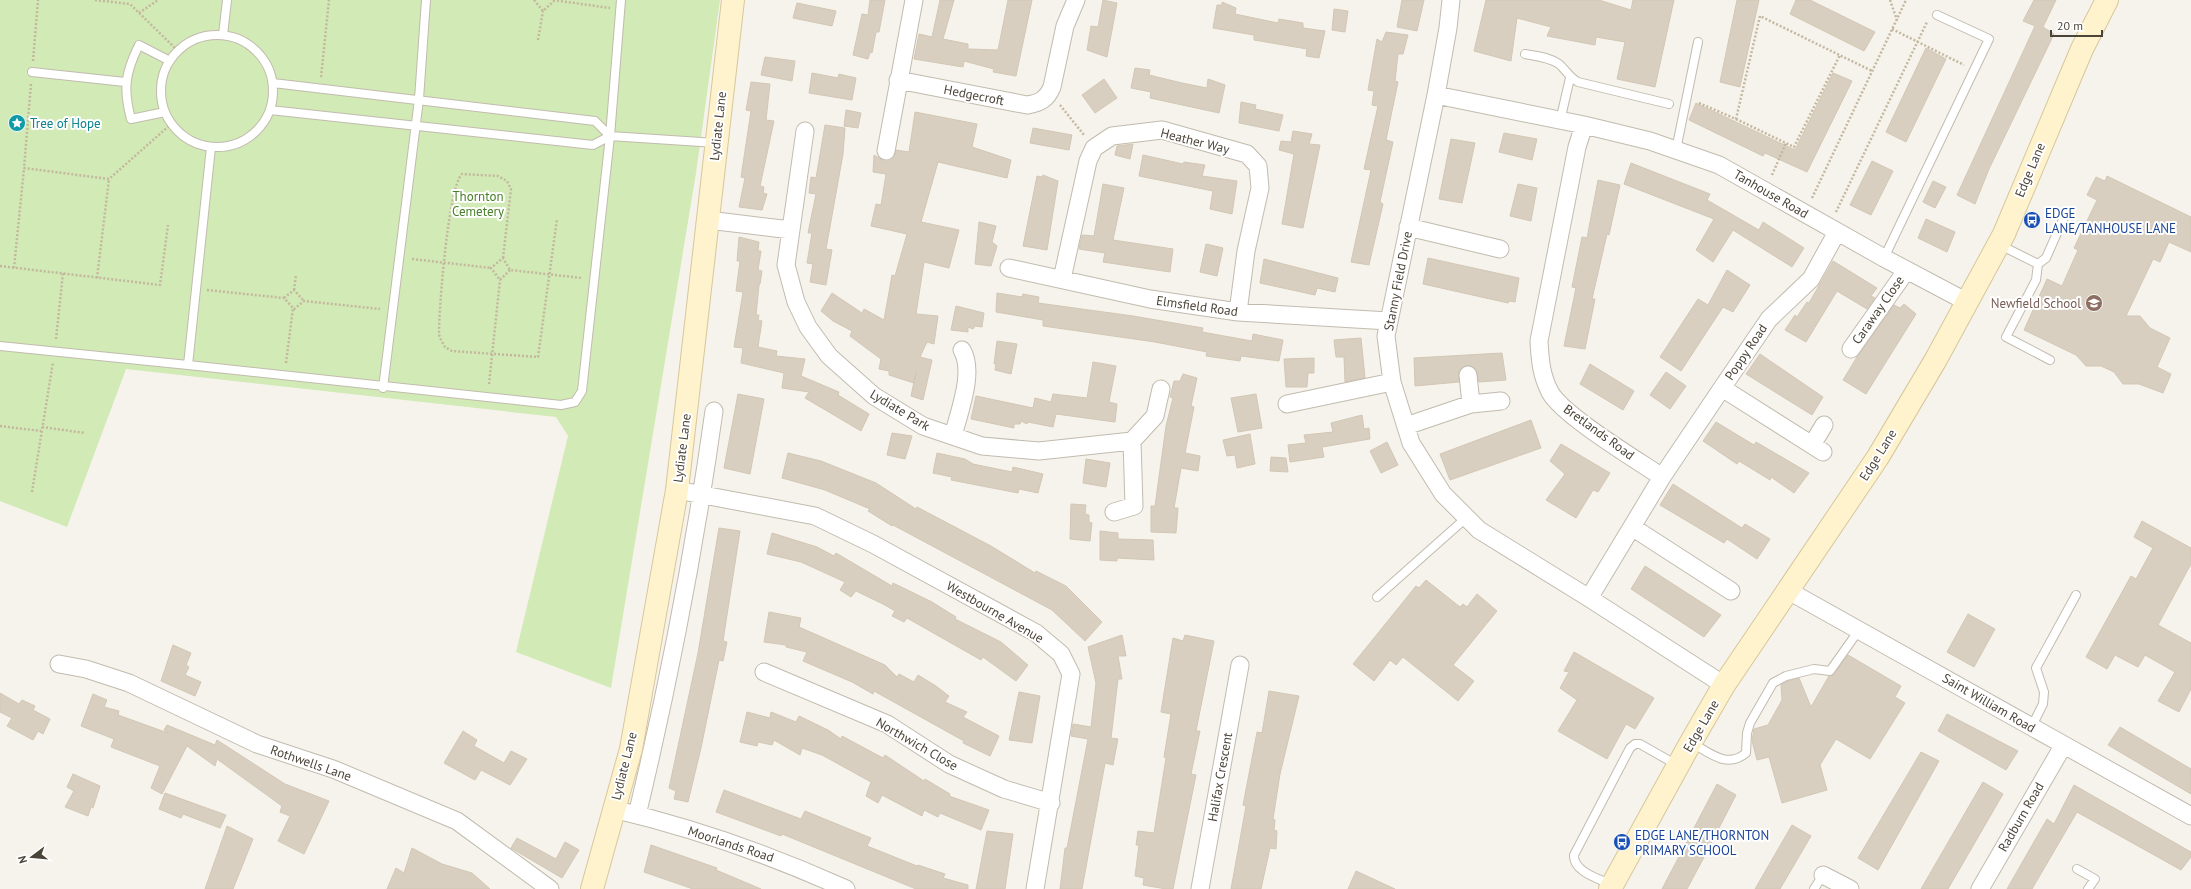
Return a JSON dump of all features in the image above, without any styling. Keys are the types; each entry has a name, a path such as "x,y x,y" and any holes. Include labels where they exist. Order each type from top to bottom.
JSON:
{"street":[{"name":"Lydiate Lane","path":"592,889 613,809 631,749 678,490 733,0"},
{"path":"886,151 914,0"},
{"path":"1049,94 1065,26 1076,0"},
{"name":"Stanny Field Drive","path":"1451,0 1448,28 1436,95 1386,336 1392,382 1411,443 1443,494 1479,530 1589,598 1724,685"},
{"name":"Edge Lane","path":"1611,887 1724,685 1878,457 1935,361 1998,244 2082,49 2107,0"},
{"name":"Hedgecroft","path":"898,80 1027,105 1038,103 1049,94"},
{"name":"Tanhouse Road","path":"1436,95 1650,141 1719,165 1906,271 1966,302"},
{"name":"Bretlands Road","path":"1584,126 1577,147 1538,341 1540,370 1550,393 1571,415 1662,477"},
{"name":"Lydiate Park","path":"805,130 786,265 796,302 808,327 829,356 874,396 923,426 982,446 1039,451 1132,441"},
{"name":"Heather Way","path":"1094,148 1112,136 1162,130 1247,154 1258,166 1260,188 1246,251 1238,312"},
{"path":"1062,279 1088,162 1094,148"},
{"path":"708,220 792,230"},
{"path":"1408,227 1500,249"},
{"name":"Poppy Road","path":"1662,477 1769,319 1811,279 1833,230"},
{"name":"Elmsfield Road","path":"1009,268 1150,299 1238,312 1389,321"},
{"name":"Caraway Close","path":"1851,349 1906,271"},
{"path":"953,436 968,374 968,359 962,350"},
{"path":"1468,376 1471,404"},
{"path":"1286,404 1392,382"},
{"path":"1722,388 1817,449 1824,425"},
{"path":"1114,512 1134,506 1132,441 1155,416 1161,389"},
{"path":"1406,426 1471,404 1501,401"},
{"name":"Lydiate Lane","path":"637,815 660,718 703,494 714,411"},
{"path":"1589,598 1662,477"},
{"name":"Westbourne Avenue","path":"678,490 815,516 873,544 1036,633 1061,654 1071,674 1051,802 1035,889"},
{"path":"1632,526 1720,575 1731,591"},
{"name":"Saint William Road","path":"1787,590 2063,746 2191,816"},
{"name":"Rothwells Lane","path":"59,664 86,669 129,683 257,744 333,769 458,821 550,889"},
{"name":"Halifax Crescent","path":"1200,889 1240,666"},
{"name":"Northwich Close","path":"764,672 887,724 949,764 1004,789 1051,802"},
{"name":"Radburn Road","path":"1980,889 2063,746"},
{"name":"Moorlands Road","path":"613,809 738,844 800,868 846,889"},
{"path":"1819,882 1850,889"}],"lane":[{"path":"223,35 227,0"},
{"path":"383,388 419,99 426,0"},
{"path":"0,346 383,388 561,405 575,402 582,391 610,136 621,0"},
{"path":"1884,258 1989,40 1936,16"},
{"path":"213,34 223,35 241,40 257,50 268,66 273,83 270,110 262,125 247,139 228,146 211,147 197,144 170,125 162,103 161,84 170,61 177,51 194,39 213,34"},
{"path":"1676,150 1698,42"},
{"path":"165,112 131,119 125,82 130,64 139,45 170,61"},
{"path":"1524,54 1554,61 1570,78 1578,82 1669,104"},
{"path":"32,72 125,82"},
{"path":"1560,121 1570,78"},
{"path":"273,83 419,99 595,121 610,136"},
{"path":"270,110 593,145 610,136 716,144"},
{"path":"188,366 211,147"},
{"path":"2050,360 2006,337 2036,280 2038,264 2046,258 2065,215"},
{"path":"1998,244 2038,264"},
{"path":"1377,597 1466,518"},
{"path":"2031,728 2043,704 2044,692 2036,668 2076,596"},
{"path":"1691,742 1722,760 1731,761 1740,758 1746,753 1747,733 1750,723 1773,683 1786,676 1814,669 1830,671 1859,630"},
{"path":"1611,887 1579,868 1575,862 1574,855 1630,748 1635,744 1640,744 1678,765"},
{"path":"2077,869 2095,879 2088,889"}],"path":[{"path":"14,268 38,0"},
{"path":"95,0 130,4 177,51"},
{"path":"139,13 158,0"},
{"path":"320,88 328,0"},
{"path":"533,0 543,11"},
{"path":"1890,0 1897,20"},
{"path":"1804,214 1906,0"},
{"path":"538,40 543,11 554,1 620,9"},
{"path":"1736,119 1760,16 1872,71"},
{"path":"1833,230 1917,40 1928,20"},
{"path":"1892,29 1965,65"},
{"path":"1699,103 1794,147 1840,55"},
{"path":"1049,94 1094,148"},
{"path":"97,278 109,179 170,125"},
{"path":"1765,191 1786,143"},
{"path":"24,168 109,179"},
{"path":"510,270 503,258 510,189 507,180 498,176 462,174 457,179 451,201 439,335 445,347 452,351 538,357 557,219"},
{"path":"0,266 160,285 168,225"},
{"path":"399,258 491,268 503,258"},
{"path":"491,268 500,280"},
{"path":"510,270 594,279"},
{"path":"487,398 500,280 510,270"},
{"path":"32,492 55,352 63,273"},
{"path":"284,298 294,290 296,275"},
{"path":"196,289 284,298 293,308"},
{"path":"294,290 304,300 393,310"},
{"path":"284,376 293,308 304,300"},
{"path":"0,426 41,431"},
{"path":"42,427 85,433"}],"green space":[{"name":"Thornton Cemetery","path":"0,0 720,0 696,173 611,688 516,652 568,436 556,417 126,369 67,527 0,501"}],"building":[{"path":"870,0 885,0 879,32 876,32 872,53 870,52 868,59 853,55 862,14 868,15"},
{"path":"940,0 954,0 943,39 968,44 968,49 998,50 1008,0 1032,0 1016,76 993,72 994,69 964,61 963,67 914,59 919,34 932,37"},
{"path":"1103,0 1117,3 1107,57 1087,50 1091,26 1098,27"},
{"path":"1402,0 1424,0 1417,31 1397,27"},
{"path":"1486,0 1599,0 1631,10 1633,0 1674,0 1655,87 1617,79 1625,42 1596,37 1595,45 1547,36 1551,27 1517,18 1511,61 1474,51"},
{"path":"1737,0 1759,0 1740,87 1720,82"},
{"path":"1796,0 1810,0 1875,32 1864,51 1790,14"},
{"path":"2034,0 2056,0 2043,27 2054,34 1989,169 1975,204 1957,195 2035,26 2023,21"},
{"path":"1222,2 1236,8 1235,14 1278,23 1279,19 1303,23 1303,28 1325,31 1319,58 1306,56 1307,49 1254,40 1254,35 1213,28 1217,5 1222,5"},
{"path":"797,3 836,11 832,26 793,18"},
{"path":"1334,9 1348,11 1345,32 1332,30"},
{"path":"1386,32 1408,35 1403,54 1398,54 1395,81 1398,82 1386,140 1393,142 1380,202 1383,204 1369,265 1351,262 1371,170 1364,169 1378,106 1372,105 1374,91 1368,90 1377,39 1382,42"},
{"path":"1926,48 1946,59 1906,142 1886,132"},
{"path":"765,57 795,61 792,81 761,75"},
{"path":"1135,68 1150,70 1149,75 1207,88 1208,79 1225,85 1219,113 1150,98 1151,92 1131,88"},
{"path":"812,73 838,78 839,74 856,78 852,100 809,93"},
{"path":"1833,73 1852,81 1807,172 1765,153 1763,156 1689,120 1696,103 1795,150"},
{"path":"1104,79 1117,98 1095,113 1082,95"},
{"path":"751,82 770,84 766,120 774,121 760,186 764,187 763,193 767,194 762,210 739,207 745,178 741,177 751,111 746,110"},
{"path":"1241,102 1256,105 1255,109 1283,115 1279,131 1239,123"},
{"path":"846,110 861,113 858,128 844,126"},
{"path":"915,112 977,124 972,147 1011,160 1007,178 938,162 921,222 959,230 949,268 924,262 916,314 938,316 934,344 927,342 920,357 932,360 923,400 911,396 914,383 889,375 889,371 879,369 881,359 850,336 852,331 833,321 821,311 832,293 862,313 864,309 884,320 892,275 895,276 907,234 871,226 876,204 881,205 886,174 873,172 874,155 884,161 889,161 894,157 896,150 909,152"},
{"path":"825,125 845,128 843,154 826,249 832,250 826,285 810,282 813,264 807,263 812,233 808,233 816,194 809,193 811,177 816,178"},
{"path":"1033,128 1072,135 1069,150 1030,143"},
{"path":"1293,131 1312,134 1309,144 1320,145 1303,228 1282,224 1294,154 1279,150 1281,141 1291,142"},
{"path":"1504,133 1537,139 1532,160 1499,152"},
{"path":"1451,139 1475,143 1462,203 1439,199"},
{"path":"1133,144 1130,159 1115,155 1117,146"},
{"path":"1143,155 1183,164 1184,162 1205,165 1202,176 1237,181 1232,214 1210,209 1213,191 1139,176"},
{"path":"1872,161 1893,171 1871,215 1850,205"},
{"path":"1631,163 1710,194 1707,200 1759,230 1763,222 1804,248 1792,267 1733,230 1713,262 1696,250 1714,219 1624,184"},
{"path":"1043,175 1058,181 1047,250 1023,246 1037,176 1042,177"},
{"path":"2107,176 2191,217 2191,252 2169,242 2160,262 2153,259 2126,316 2140,316 2150,328 2170,338 2157,367 2171,374 2163,393 2139,384 2123,384 2114,372 2101,366 2086,366 2076,355 2024,330 2047,279 2062,286 2078,250 2074,248 2097,200 2087,195 2096,177 2105,181"},
{"path":"1598,180 1620,185 1609,235 1607,234 1592,299 1595,299 1585,349 1564,346 1576,288 1572,287 1582,237 1587,238"},
{"path":"1933,181 1946,187 1935,208 1923,202"},
{"path":"1103,184 1124,188 1113,240 1173,249 1170,272 1103,262 1105,253 1079,249 1082,235 1094,236"},
{"path":"1518,184 1537,188 1531,221 1510,216"},
{"path":"1926,219 1955,232 1947,252 1918,238"},
{"path":"979,222 996,226 992,242 997,246 991,266 975,264"},
{"path":"739,237 759,242 758,251 761,251 758,270 762,271 756,315 759,315 758,320 762,321 758,347 777,351 776,356 805,359 801,376 839,392 838,395 869,414 861,431 805,398 809,392 782,388 784,373 741,363 743,348 734,347 743,292 736,291 740,261 737,261"},
{"path":"1206,244 1223,248 1217,276 1200,272"},
{"path":"1428,258 1519,278 1515,302 1510,301 1508,303 1423,284"},
{"path":"1264,259 1338,278 1335,292 1317,288 1315,295 1260,283"},
{"path":"1833,261 1877,288 1871,296 1875,298 1867,309 1837,291 1806,342 1785,330 1795,315 1797,317 1807,302 1809,303"},
{"path":"1727,270 1750,285 1733,312 1723,307 1681,371 1660,357 1698,299 1708,305"},
{"path":"997,293 1022,297 1023,294 1039,297 1038,303 1133,316 1203,328 1202,332 1252,341 1253,334 1283,340 1279,361 1241,356 1240,361 1206,356 1207,352 1155,342 1043,326 1043,320 996,312"},
{"path":"1904,304 1916,314 1866,394 1843,380 1857,357 1894,305 1900,308"},
{"path":"956,306 984,313 982,327 975,326 973,329 968,327 968,332 951,330"},
{"path":"1361,338 1365,378 1345,382 1344,357 1336,357 1334,340"},
{"path":"997,341 1017,344 1011,374 995,370 996,363 994,364"},
{"path":"1502,353 1506,380 1479,382 1476,369 1467,365 1459,371 1459,382 1415,386 1414,358"},
{"path":"1760,354 1823,397 1812,415 1746,374"},
{"path":"1314,358 1314,373 1308,373 1307,387 1286,387 1284,359"},
{"path":"1093,362 1116,366 1109,402 1117,404 1115,422 1056,414 1053,427 1028,422 1027,424 1021,421 1020,424 1014,424 1014,428 971,419 976,396 1033,408 1035,398 1051,402 1053,394 1087,398"},
{"path":"1590,364 1634,391 1623,410 1580,384"},
{"path":"1666,372 1686,386 1670,409 1650,395"},
{"path":"1183,374 1197,378 1191,406 1194,407 1185,453 1200,456 1198,471 1181,468 1174,508 1178,508 1176,533 1151,532 1151,506 1155,506 1166,426 1173,398 1170,397 1174,381 1180,381"},
{"path":"738,394 764,399 750,474 724,468"},
{"path":"1256,394 1262,428 1238,432 1231,398"},
{"path":"1362,415 1364,429 1369,428 1370,439 1322,447 1324,457 1290,462 1288,445 1306,443 1304,435 1333,432 1331,423"},
{"path":"1531,420 1541,448 1450,480 1440,454"},
{"path":"1716,422 1754,445 1756,442 1809,473 1794,493 1771,477 1770,480 1739,461 1737,464 1703,441"},
{"path":"892,433 912,436 905,459 887,455"},
{"path":"1250,434 1255,464 1237,468 1235,455 1227,456 1223,440"},
{"path":"1387,442 1398,465 1381,473 1370,451"},
{"path":"1561,444 1610,473 1598,492 1593,490 1576,518 1546,500 1565,474 1550,461"},
{"path":"788,453 821,461 876,483 916,509 917,507 991,546 1035,573 1036,571 1066,586 1102,622 1085,641 1052,610 893,525 892,526 868,511 870,509 825,490 782,478"},
{"path":"937,453 965,459 973,464 1012,472 1013,467 1043,474 1038,493 1019,489 1018,493 951,480 952,477 933,473"},
{"path":"1271,457 1286,458 1288,472 1270,471"},
{"path":"1086,459 1110,463 1106,487 1083,483"},
{"path":"1673,484 1742,528 1745,524 1770,539 1757,559 1727,539 1724,543 1660,505"},
{"path":"1071,504 1086,505 1085,514 1089,515 1089,522 1092,523 1090,541 1070,539"},
{"path":"2142,521 2191,548 2191,564 2158,625 2191,643 2191,689 2179,712 2158,701 2175,672 2145,655 2138,667 2115,655 2107,669 2086,657 2131,576 2136,579 2153,548 2134,537"},
{"path":"719,528 740,531 723,641 727,642 723,661 719,660 688,802 674,799 676,791 669,788 698,653"},
{"path":"1100,531 1118,533 1118,539 1153,540 1154,560 1117,558 1117,561 1100,560"},
{"path":"772,533 817,547 834,556 836,553 892,586 893,583 932,602 956,617 955,619 1001,642 1028,665 1016,681 983,657 981,660 907,618 904,622 892,616 895,611 883,604 856,591 851,597 840,590 845,582 801,562 767,554"},
{"path":"1645,566 1721,615 1704,637 1631,589"},
{"path":"1426,580 1460,607 1463,604 1467,607 1477,594 1497,611 1453,665 1474,681 1458,701 1403,657 1396,665 1390,660 1374,681 1353,664 1416,586 1419,588"},
{"path":"769,612 801,618 799,627 885,665 897,677 899,674 914,682 918,675 936,686 949,696 945,702 967,712 963,717 999,736 990,756 963,743 964,741 874,691 873,694 852,682 803,661 807,652 786,647 786,645 764,642"},
{"path":"1968,614 1995,629 1974,667 1947,652"},
{"path":"1122,635 1126,656 1118,656 1122,679 1118,679 1111,738 1118,739 1113,765 1105,763 1082,889 1060,889 1065,848 1067,848 1088,739 1071,736 1073,724 1091,727 1096,683 1088,647"},
{"path":"1185,635 1214,641 1196,731 1200,731 1191,774 1196,775 1173,889 1166,889 1143,885 1144,878 1135,876 1139,845 1136,845 1138,831 1154,833 1166,758 1164,757 1171,714 1161,712 1173,638 1183,641"},
{"path":"173,645 191,653 186,665 189,667 185,675 201,682 195,696 161,681"},
{"path":"1574,652 1654,698 1635,729 1626,724 1607,759 1558,731 1577,700 1560,688 1569,672 1564,671"},
{"path":"1848,655 1901,686 1895,697 1905,703 1870,759 1836,739 1820,765 1827,790 1782,803 1769,757 1757,760 1752,741 1754,729 1768,725 1782,700 1781,685 1788,681 1799,678 1811,707 1829,676 1834,674"},
{"path":"1269,691 1299,696 1280,774 1273,819 1275,820 1274,830 1277,831 1276,849 1270,848 1261,889 1231,889 1246,806 1243,805 1257,732 1262,733"},
{"path":"1019,692 1040,696 1032,743 1009,740"},
{"path":"0,693 19,704 22,700 35,706 33,710 50,719 43,734 38,731 33,740 7,726 12,718 0,712"},
{"path":"93,694 107,700 104,707 119,711 118,715 168,733 164,730 167,725 215,745 217,740 285,784 329,801 304,854 278,841 290,816 280,812 282,806 217,759 215,766 187,746 162,794 151,788 160,766 111,747 114,739 81,726"},
{"path":"747,712 770,718 771,712 796,722 799,716 828,730 841,739 842,736 883,758 885,755 924,781 925,779 950,794 949,796 989,810 981,830 940,813 938,817 924,810 922,816 882,795 878,803 866,796 871,782 822,755 802,748 800,755 774,740 772,745 758,742 757,746 740,742"},
{"path":"1947,714 2018,751 2006,770 1938,731"},
{"path":"2120,727 2191,769 2191,794 2108,745"},
{"path":"463,731 477,740 474,746 504,763 511,751 527,759 510,785 481,770 475,780 444,763"},
{"path":"1921,752 1939,761 1878,870 1858,858"},
{"path":"73,774 100,786 93,808 91,807 88,816 65,807 74,791 67,787"},
{"path":"1983,782 2003,794 1948,889 1921,889"},
{"path":"1717,784 1736,795 1702,861 1687,889 1662,889"},
{"path":"2074,785 2191,852 2191,857 2181,870 2077,812 2032,889 2007,889 2047,819 2054,824"},
{"path":"724,790 801,819 805,811 871,838 867,846 917,866 918,865 945,874 943,878 968,885 968,889 916,889 782,834 781,836 716,812"},
{"path":"165,793 226,815 220,828 183,814 181,818 159,809"},
{"path":"1792,825 1811,836 1780,889 1755,889"},
{"path":"227,826 253,839 233,889 205,889"},
{"path":"987,831 1013,834 1005,889 976,889"},
{"path":"517,838 556,859 565,842 579,850 562,878 511,848"},
{"path":"651,845 717,868 716,870 761,889 693,889 644,872"},
{"path":"412,848 442,864 472,873 490,889 387,889 396,868 404,873"},
{"path":"1356,871 1395,889 1348,889"}],"place":[{"name":"Tree of Hope","path":"17,123"},
{"name":"EDGE LANE/TANHOUSE LANE","path":"2032,220"},
{"name":"Newfield School","path":"2094,303"},
{"name":"EDGE LANE/THORNTON PRIMARY SCHOOL","path":"1622,842"}]}
